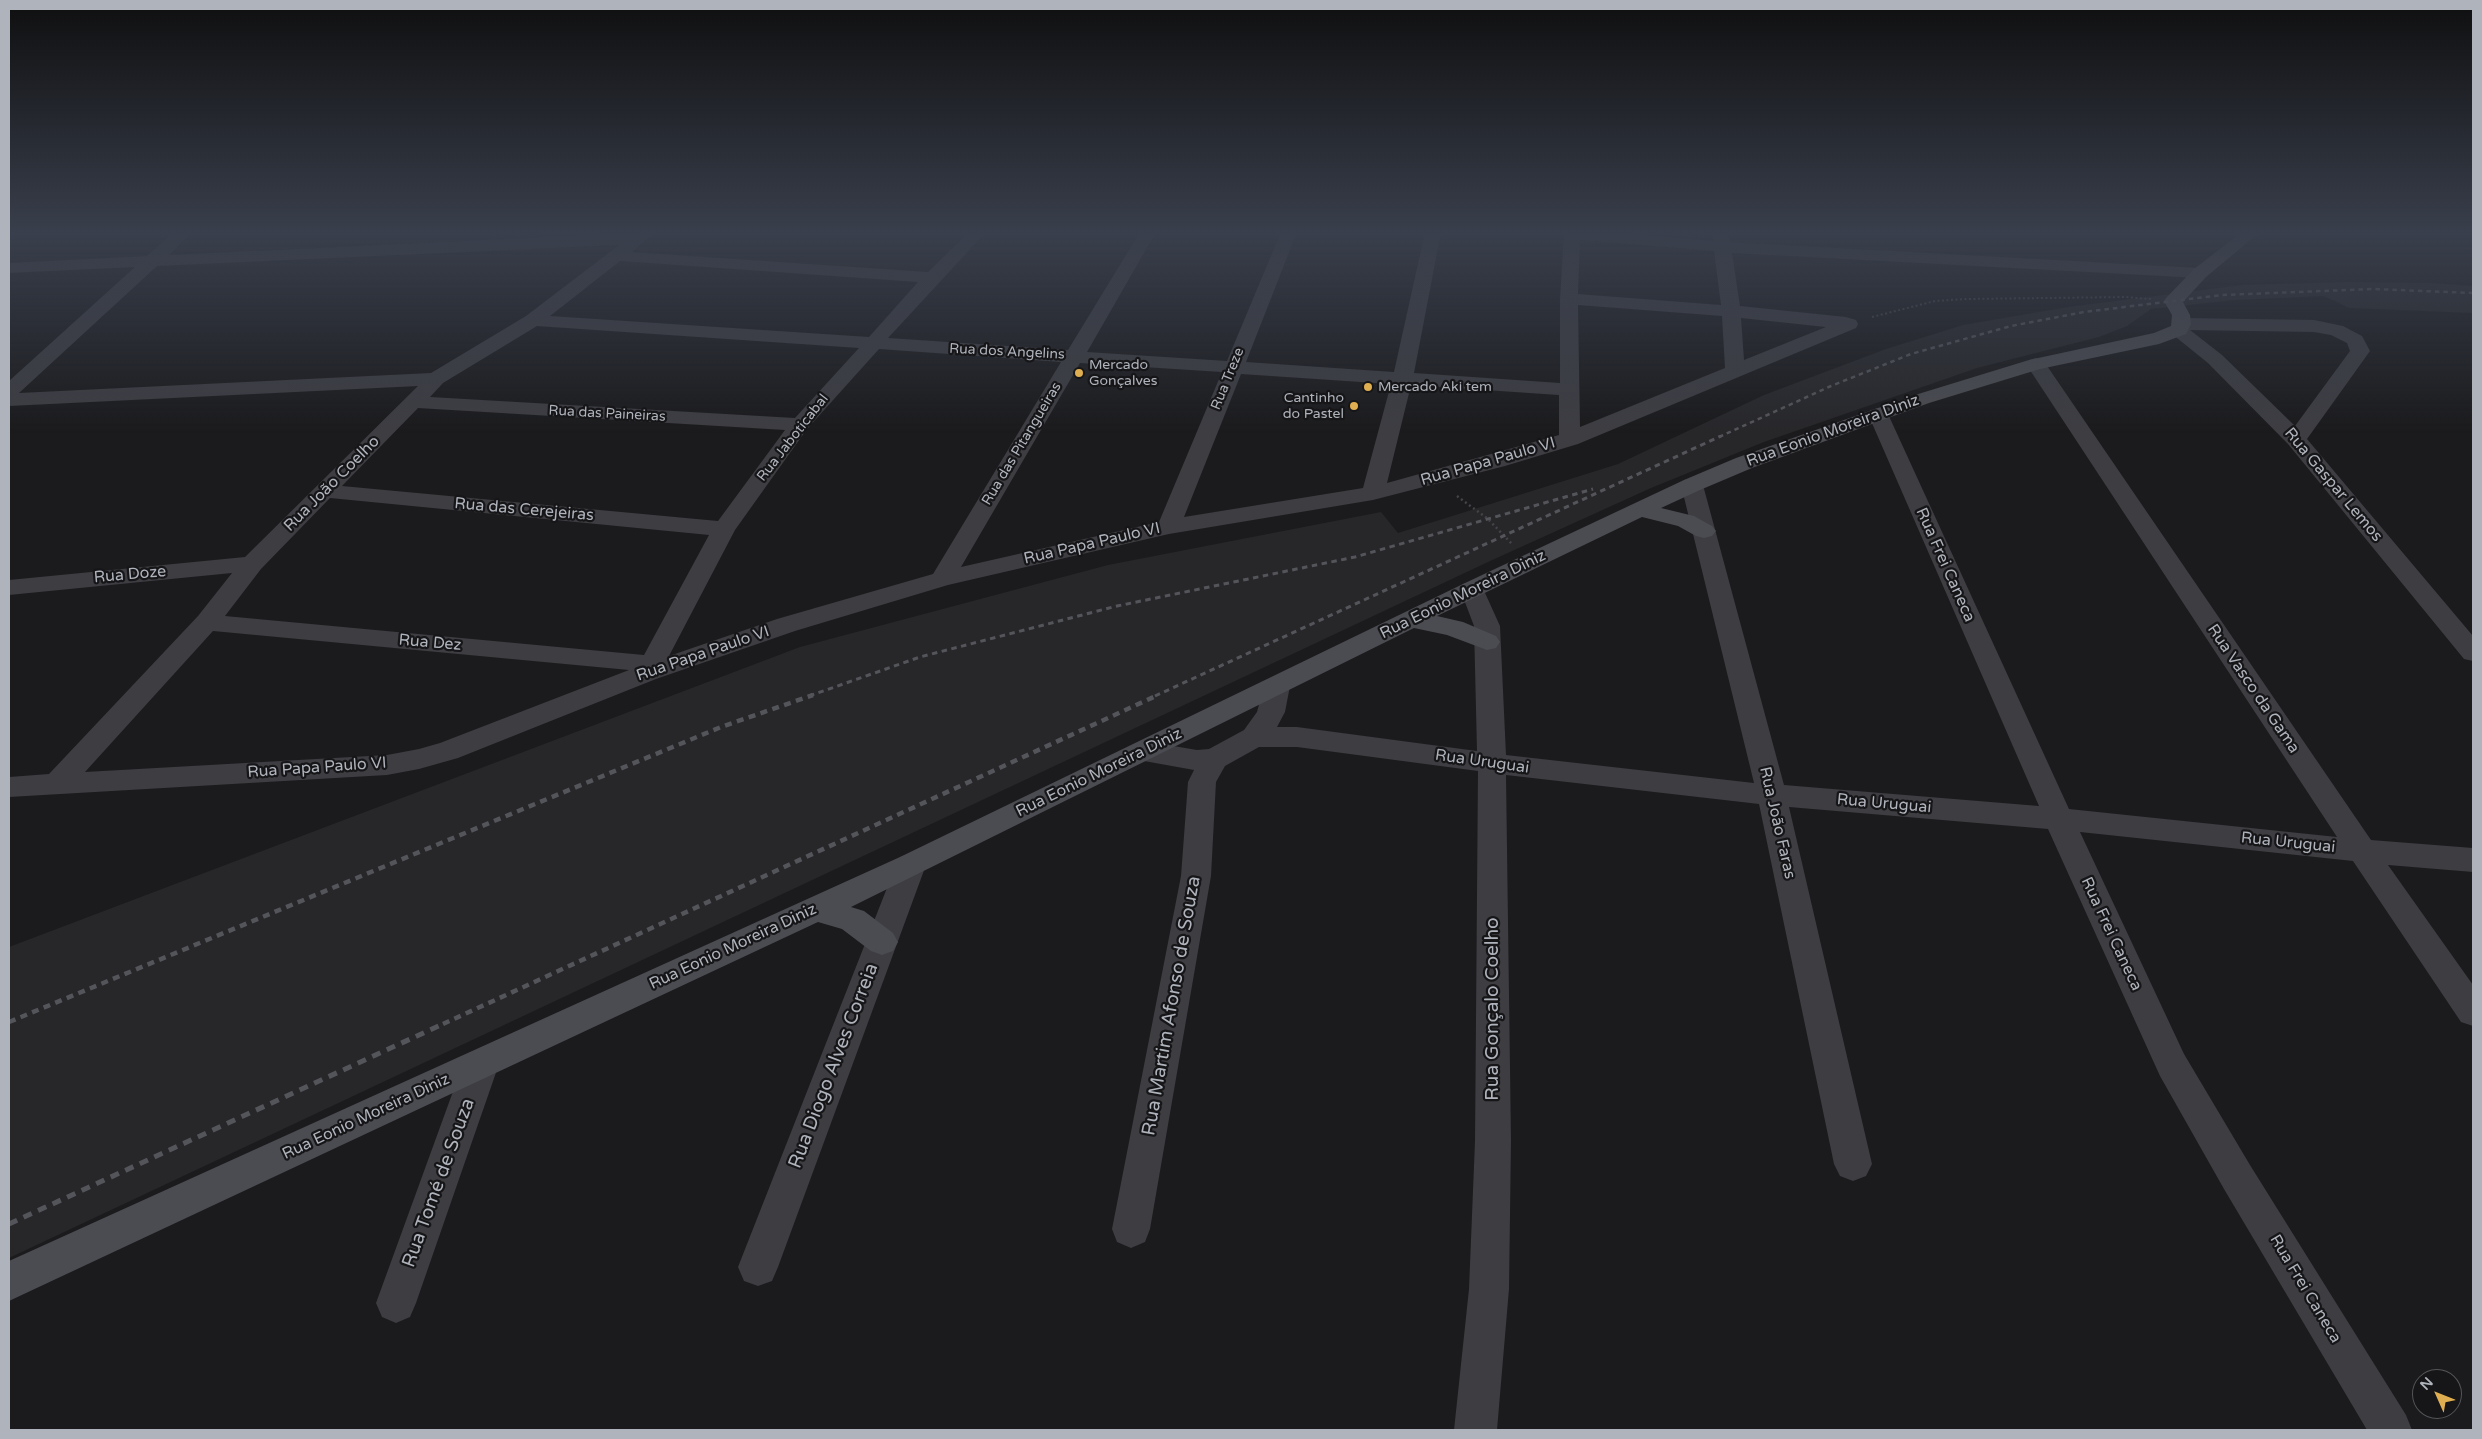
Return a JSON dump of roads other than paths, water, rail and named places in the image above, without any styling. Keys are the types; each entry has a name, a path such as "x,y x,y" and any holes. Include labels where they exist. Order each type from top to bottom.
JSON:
{"main road":[{"path":"2175,299 2173,301 2181,315 2180,327"},
{"name":"Rua Eonio Moreira Diniz","path":"9,1281 911,865 1412,619 1692,485 1744,463 1878,414 2036,364 2159,338 2180,327"},
{"path":"1640,510 1680,519 1704,531"},
{"path":"1412,619 1454,628 1487,642"},
{"path":"817,909 853,920 882,942"}],"street":[{"path":"9,392 111,299"},
{"name":"Rua João Coelho","path":"58,783 207,622 252,564 436,379 533,320 560,299"},
{"name":"Rua Jaboticabal","path":"650,668 724,529 800,425 913,299"},
{"name":"Rua das Pitangueiras","path":"942,579 1107,299"},
{"name":"Rua Treze","path":"1169,527 1261,299"},
{"path":"1372,493 1403,378 1419,299"},
{"path":"1569,299 1570,438"},
{"path":"1571,299 1731,311"},
{"path":"1729,299 1735,370"},
{"name":"Rua Papa Paulo VI","path":"9,787 387,765 448,751 650,668 942,579 1169,527 1372,493 1497,462 1570,438 1850,324 1731,311"},
{"name":"Rua dos Angelins","path":"533,320 873,345 1073,356 1570,390"},
{"path":"2180,327 2314,326 2336,330 2355,340 2360,351 2355,360 2296,439"},
{"name":"Rua Gaspar Lemos","path":"2180,327 2296,439 2473,653"},
{"name":"Rua Vasco da Gama","path":"2036,364 2362,851 2473,1012"},
{"path":"9,400 436,379"},
{"name":"Rua das Paineiras","path":"413,402 800,425"},
{"name":"Rua Frei Caneca","path":"1878,414 2058,819 2172,1065 2237,1177 2390,1430"},
{"name":"Rua João Faras","path":"1692,485 1772,795 1853,1164"},
{"name":"Rua das Cerejeiras","path":"325,491 724,529"},
{"name":"Rua Doze","path":"9,587 252,564"},
{"name":"Rua Gonçalo Coelho","path":"1472,590 1487,626 1492,763 1493,1141 1489,1289 1475,1430"},
{"name":"Rua Dez","path":"207,622 650,668"},
{"path":"1144,751 1200,766 1260,730 1277,686"},
{"name":"Rua Uruguai","path":"1260,730 1297,737 1492,763 1772,795 2058,819 2362,851 2473,860"},
{"name":"Rua Martim Afonso de Souza","path":"1131,1229 1196,876 1200,766"},
{"name":"Rua Diogo Alves Correia","path":"758,1267 911,865"},
{"name":"Rua Tomé de Souza","path":"396,1303 481,1064"}],"railway":[{"path":"1719,437 1831,386 1911,354 2011,326 2084,312 2188,299"},
{"path":"1155,696 1721,436"},
{"path":"809,696 920,657 1117,606 1355,557 1593,489"},
{"path":"9,1022 721,727 813,695"},
{"path":"443,1024 1158,695"},
{"path":"9,1224 445,1023"}],"place":[{"name":"Mercado Gonçalves","path":"1079,373"},
{"name":"Mercado Aki tem","path":"1368,387"},
{"name":"Cantinho do Pastel","path":"1354,406"}]}
